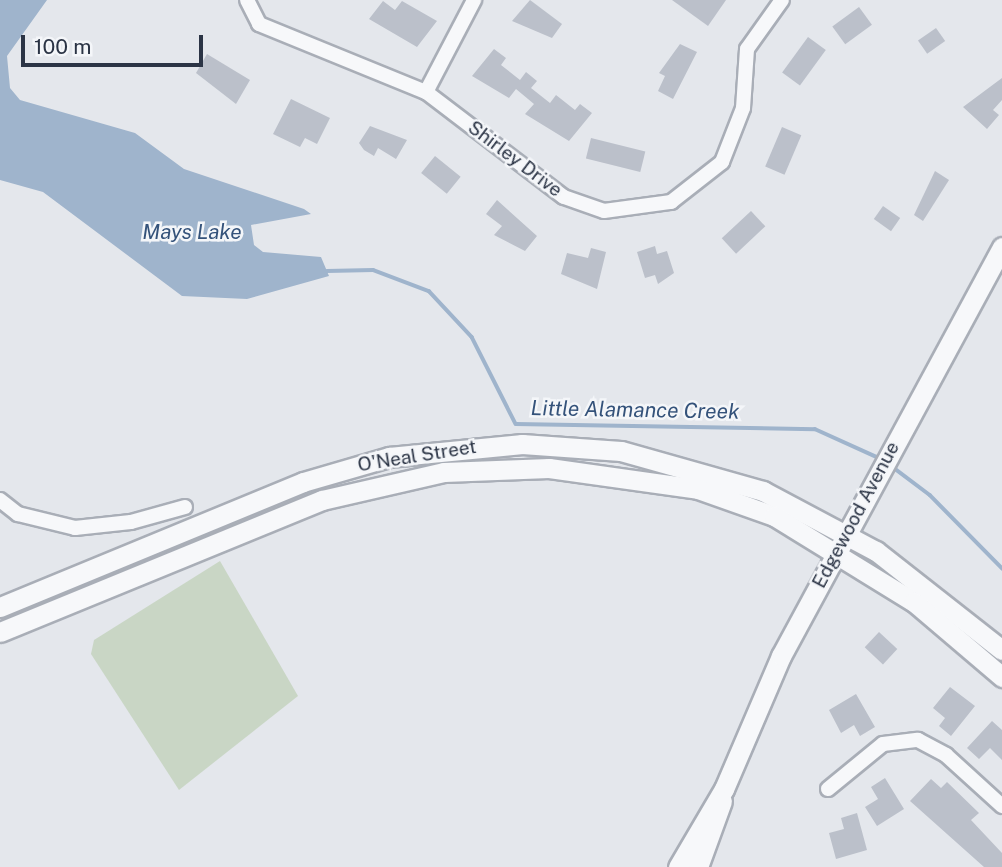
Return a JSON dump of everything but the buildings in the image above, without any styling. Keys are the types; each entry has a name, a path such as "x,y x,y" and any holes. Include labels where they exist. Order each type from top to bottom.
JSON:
{"street":[{"name":"Shirley Drive","path":"247,0 259,24 426,92 564,197 604,211 651,209 705,181 722,163 743,108 747,50 782,0"},
{"path":"426,92 474,0"},
{"name":"Edgewood Avenue","path":"678,867 724,789 780,656 1002,247"},
{"name":"O'Neal Street","path":"0,607 303,481 389,457 478,445 574,447 666,460 763,491 846,532 1002,650"},
{"name":"O'Neal Street","path":"0,632 322,499 444,472 549,468 686,486 750,506 837,549 914,602 1002,677"},
{"path":"0,500 18,514 75,528 131,522 185,507"},
{"path":"828,789 883,744 918,740 946,755 1002,806"},
{"name":"Edgewood Avenue","path":"698,867 714,835 724,789"}],"green space":[{"path":"220,561 298,696 179,790 91,654 94,640"}],"water":[{"name":"Mays Lake","path":"0,0 47,0 7,56 10,88 20,100 135,133 184,169 304,209 311,214 251,225 254,245 263,252 321,257 329,276 247,299 182,296 43,192 0,180"}],"waterway":[{"name":"Little Alamance Creek","path":"327,271 373,270 429,291 472,337 516,424 815,429 881,459"},
{"name":"Little Alamance Creek","path":"890,465 930,495 1002,568"}]}
